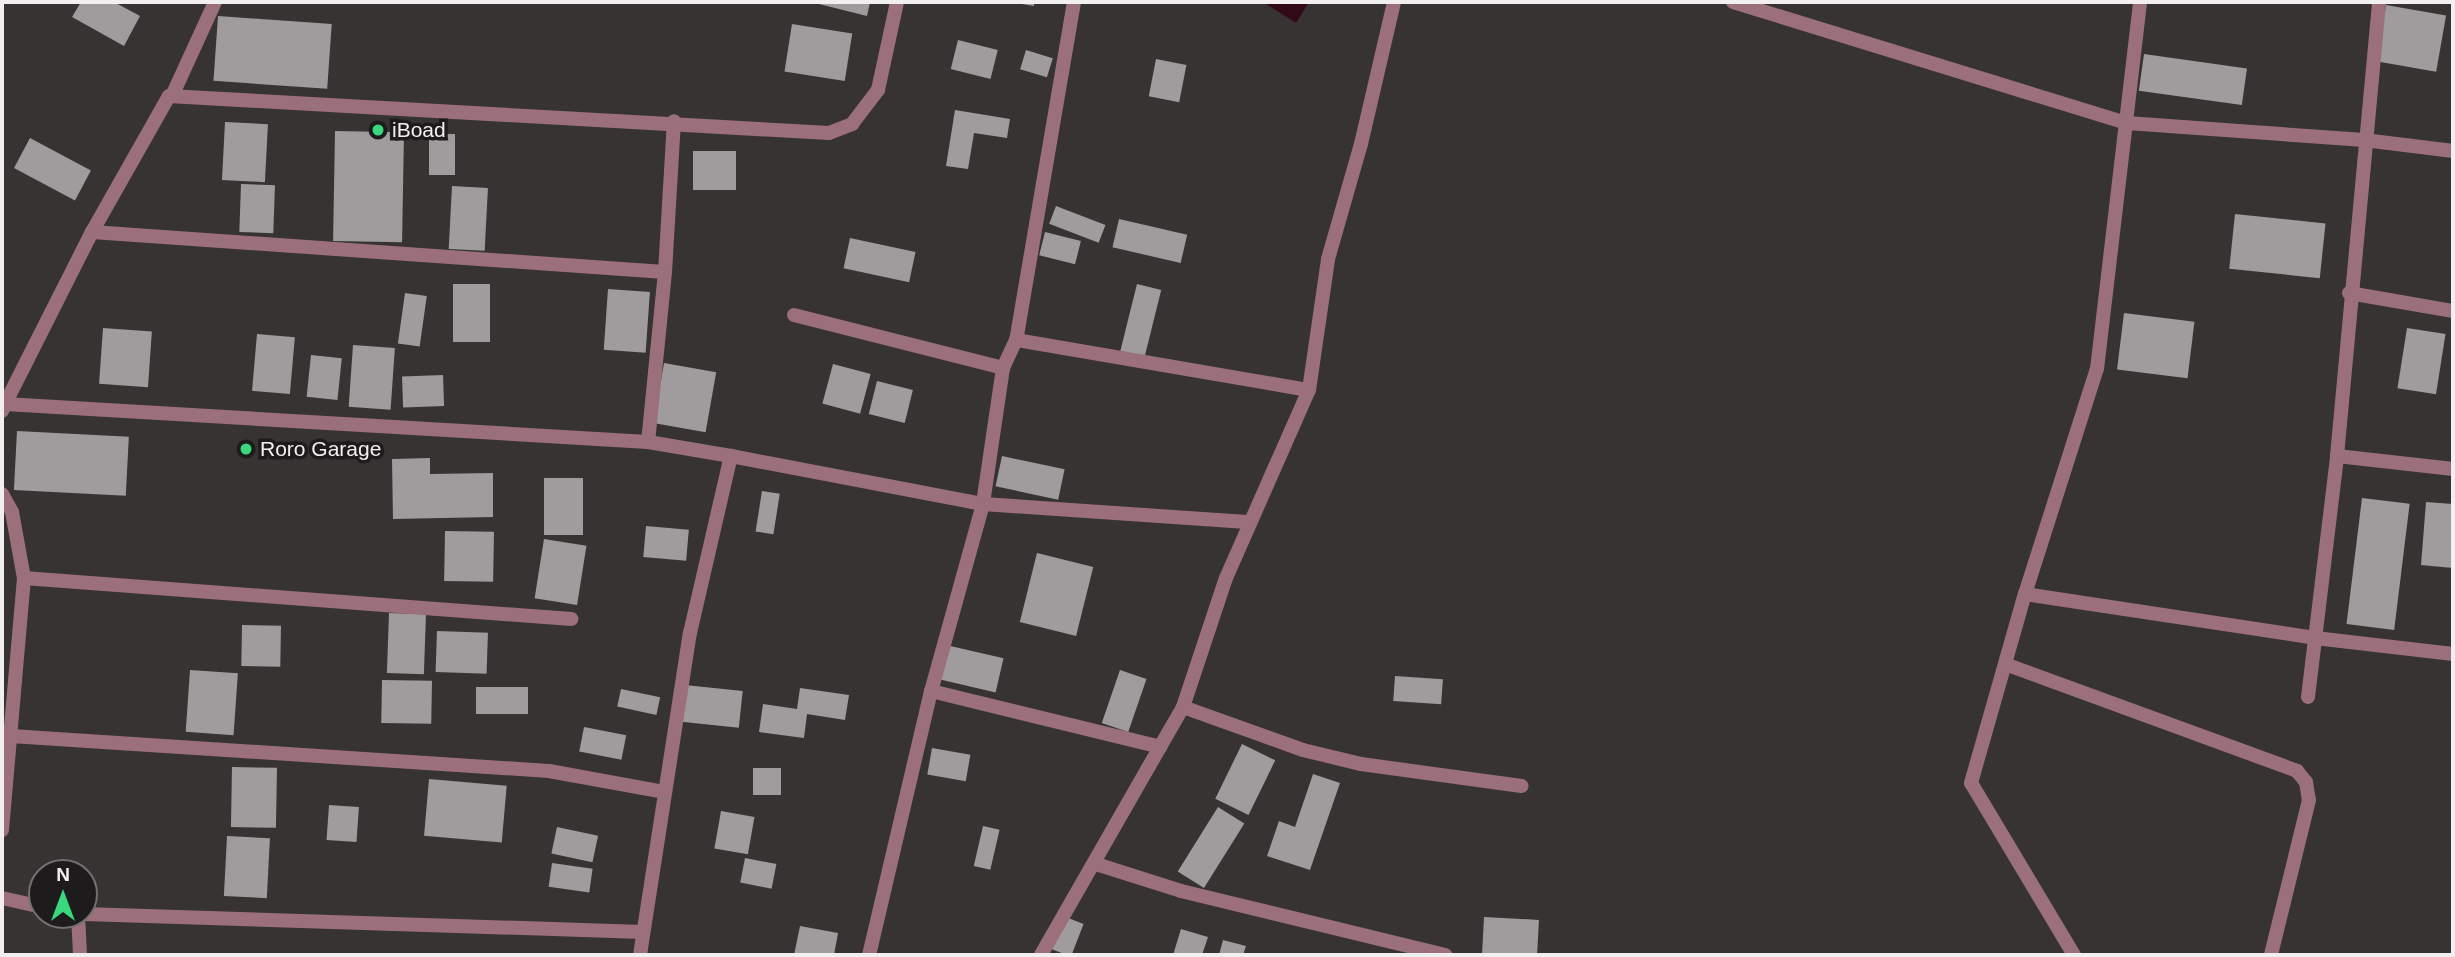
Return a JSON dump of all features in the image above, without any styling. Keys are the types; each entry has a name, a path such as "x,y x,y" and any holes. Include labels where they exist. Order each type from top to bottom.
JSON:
{"street":[{"path":"215,2 172,96 92,233 4,408 648,443 984,504 1250,522"},
{"path":"172,96 674,121 830,132 852,124 878,90 897,2"},
{"path":"869,955 931,691 984,504 1003,368 1016,340 1074,2"},
{"path":"1041,955 1064,908 1096,864 1183,707 1226,578 1308,390 1328,259 1361,144 1394,2"},
{"path":"1733,2 2127,123 2364,140 2453,151"},
{"path":"2074,955 1971,783 2025,594 2098,369 2140,2"},
{"path":"2308,696 2337,456 2349,293 2379,2"},
{"path":"648,443 665,272 674,121"},
{"path":"92,233 665,272"},
{"path":"2349,293 2453,311"},
{"path":"794,315 1003,368"},
{"path":"1016,340 1308,390"},
{"path":"640,955 690,634 731,456"},
{"path":"2337,456 2453,469"},
{"path":"2,494 12,512 24,578 2,830"},
{"path":"24,578 571,619"},
{"path":"2025,594 2315,638 2453,654"},
{"path":"2005,664 2297,771 2306,782 2309,800 2271,955"},
{"path":"931,691 1160,747"},
{"path":"1183,707 1303,750 1349,761 1521,786"},
{"path":"11,736 549,771 666,792"},
{"path":"1096,864 1181,891 1445,955"},
{"path":"2,898 28,904"},
{"path":"98,915 643,932"},
{"path":"79,929 80,955"}],"shaded area":[{"path":"1263,2 1309,2 1296,23"}],"building":[{"path":"81,2 114,2 140,16 124,46 72,17"},
{"path":"811,2 870,2 867,16"},
{"path":"1010,2 1034,2 1034,6"},
{"path":"2386,5 2446,16 2436,72 2376,61"},
{"path":"218,16 332,24 327,89 213,81"},
{"path":"792,24 852,34 845,81 784,71"},
{"path":"958,40 998,50 991,79 951,69"},
{"path":"1026,50 1053,58 1047,77 1020,69"},
{"path":"2144,54 2247,68 2242,105 2139,91"},
{"path":"1156,59 1186,65 1179,102 1149,96"},
{"path":"955,110 1010,119 1007,138 974,133 968,169 946,166"},
{"path":"225,122 268,124 265,182 222,180"},
{"path":"335,131 404,132 402,242 333,241"},
{"path":"429,134 455,134 455,175 429,175"},
{"path":"30,138 91,170 75,200 14,168"},
{"path":"693,151 736,151 736,190 693,190"},
{"path":"241,184 275,185 273,233 239,232"},
{"path":"452,186 488,188 485,251 449,249"},
{"path":"1056,206 1105,225 1099,243 1049,224"},
{"path":"2235,214 2326,224 2320,278 2229,269"},
{"path":"1119,219 1187,235 1181,263 1112,247"},
{"path":"1045,232 1081,241 1075,264 1039,255"},
{"path":"850,238 916,252 909,282 844,268"},
{"path":"453,284 490,284 490,342 453,342"},
{"path":"1137,284 1161,290 1145,357 1120,351"},
{"path":"608,289 650,292 646,353 604,350"},
{"path":"405,293 427,296 420,347 398,344"},
{"path":"2124,313 2194,322 2188,378 2117,370"},
{"path":"103,328 152,331 148,387 99,384"},
{"path":"2407,328 2446,334 2436,394 2397,388"},
{"path":"257,334 295,337 290,394 252,391"},
{"path":"353,345 395,348 391,410 349,407"},
{"path":"311,355 342,358 337,400 307,397"},
{"path":"664,363 716,372 706,432 653,423"},
{"path":"833,364 871,374 860,414 822,404"},
{"path":"443,375 444,406 403,407 402,376"},
{"path":"877,381 913,390 905,423 869,414"},
{"path":"17,431 129,437 126,496 14,490"},
{"path":"1002,456 1065,469 1058,500 996,486"},
{"path":"430,458 430,474 493,473 493,517 393,519 392,459"},
{"path":"544,478 583,478 583,535 544,535"},
{"path":"762,491 780,494 773,534 756,531"},
{"path":"2362,498 2410,504 2394,630 2347,624"},
{"path":"2426,502 2453,504 2453,568 2421,565"},
{"path":"646,526 689,530 686,561 643,557"},
{"path":"445,531 494,532 493,582 444,581"},
{"path":"544,539 586,546 577,605 535,598"},
{"path":"1037,553 1093,567 1076,636 1020,622"},
{"path":"389,613 426,614 424,674 387,673"},
{"path":"242,625 281,626 280,667 241,666"},
{"path":"437,631 488,633 487,674 436,672"},
{"path":"946,645 1003,658 996,692 938,679"},
{"path":"190,670 238,673 234,735 186,732"},
{"path":"1120,670 1146,679 1128,732 1102,723"},
{"path":"1395,676 1443,679 1441,704 1393,701"},
{"path":"382,680 432,681 431,724 381,723"},
{"path":"685,685 743,691 739,728 681,722"},
{"path":"476,687 528,687 528,714 476,714"},
{"path":"800,688 849,695 845,720 807,714 804,738 759,732 763,704 797,709"},
{"path":"621,689 660,697 656,715 617,707"},
{"path":"584,727 626,735 621,760 579,752"},
{"path":"1242,744 1275,760 1249,815 1215,799"},
{"path":"932,748 970,755 966,781 927,775"},
{"path":"232,767 277,768 276,828 231,827"},
{"path":"753,768 781,768 781,795 753,795"},
{"path":"1313,774 1340,783 1310,870 1267,856 1279,821 1295,827"},
{"path":"429,779 507,786 502,843 424,836"},
{"path":"329,805 359,807 356,842 327,840"},
{"path":"1218,807 1244,823 1204,888 1178,871"},
{"path":"721,811 754,817 748,854 714,848"},
{"path":"983,826 1000,830 990,870 974,866"},
{"path":"557,827 598,836 592,862 551,853"},
{"path":"227,836 270,838 267,898 224,896"},
{"path":"745,858 776,864 772,889 740,883"},
{"path":"552,863 593,869 589,892 549,887"},
{"path":"1063,916 1084,924 1072,955 1050,949"},
{"path":"1484,917 1539,920 1537,955 1482,955"},
{"path":"800,926 838,933 834,955 794,955"},
{"path":"1181,929 1208,937 1202,955 1173,955"},
{"path":"1223,940 1246,946 1243,955 1219,955"}],"place":[{"name":"iBoad","path":"378,130"},
{"name":"Roro Garage","path":"246,449"}]}
